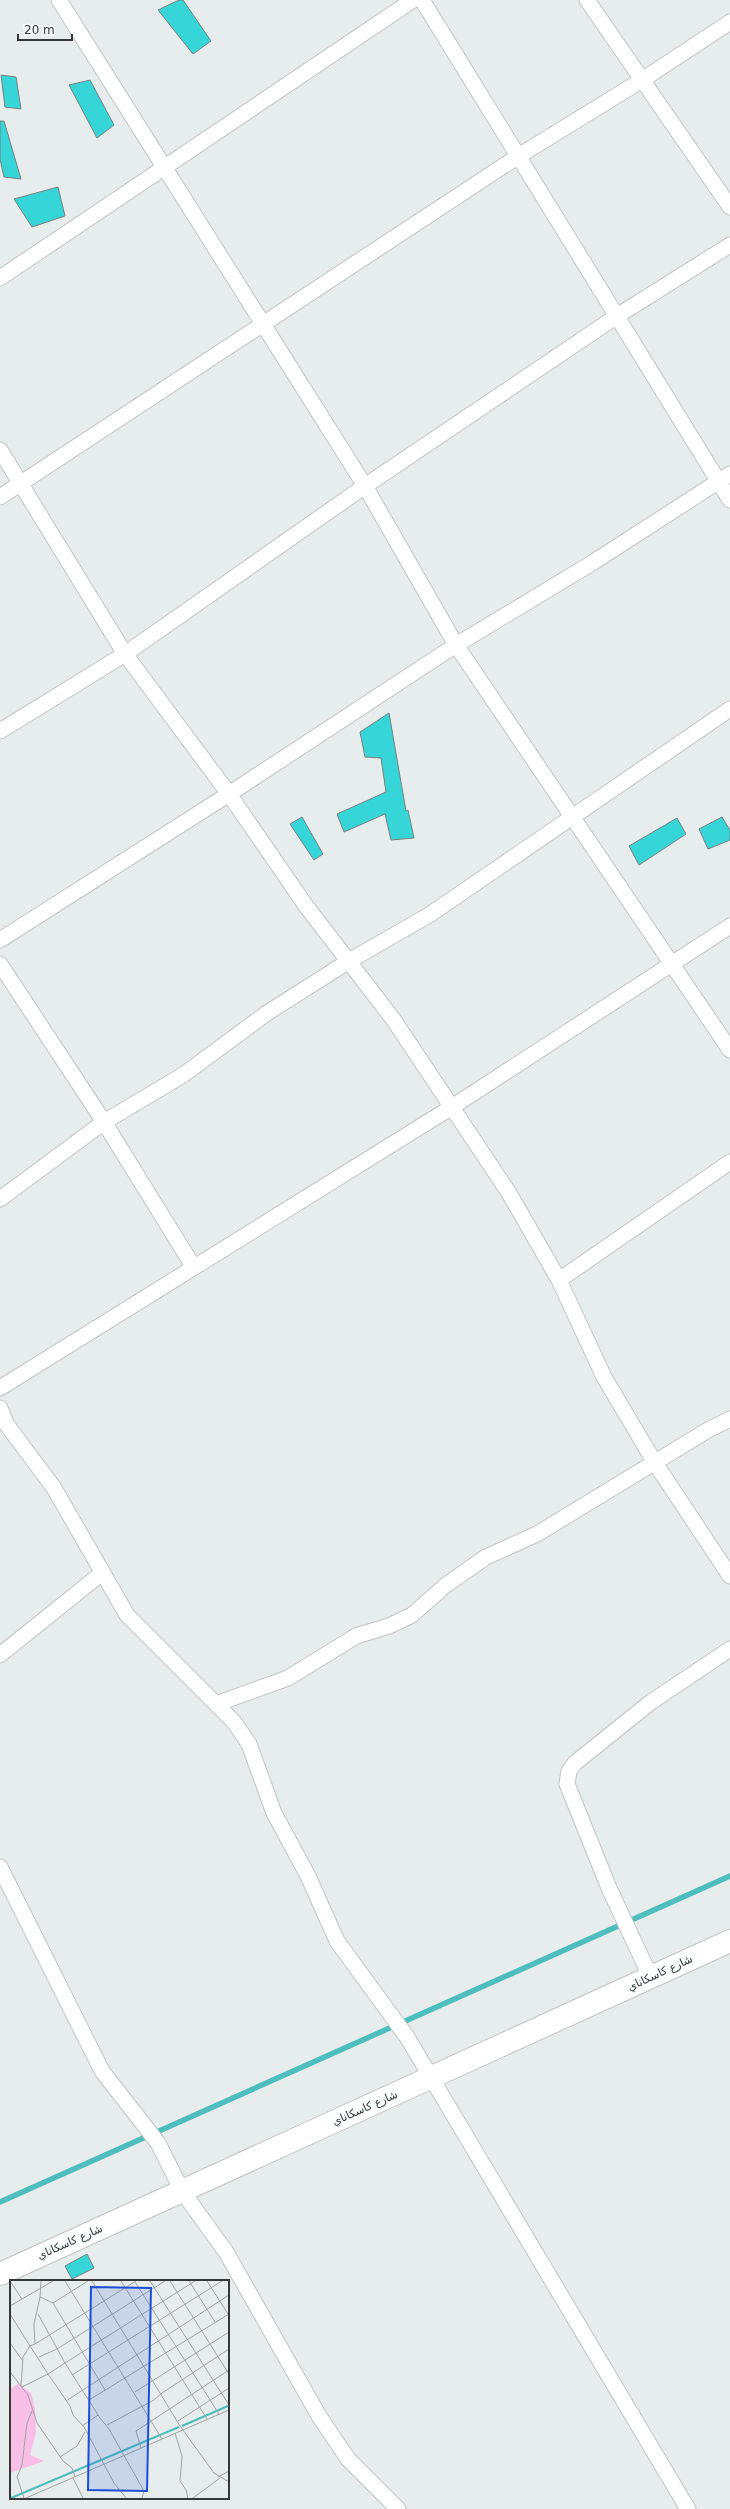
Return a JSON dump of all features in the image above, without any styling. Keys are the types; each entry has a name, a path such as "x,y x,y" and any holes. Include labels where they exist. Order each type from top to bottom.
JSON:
{"street":[{"path":"59,0 365,486 456,645 572,819 730,1050"},
{"path":"0,278 413,0"},
{"path":"422,0 517,157 617,316 724,478 730,500"},
{"path":"588,0 730,207"},
{"path":"0,497 517,157 642,80 730,22"},
{"path":"0,731 125,654 365,486 617,316 730,245"},
{"path":"0,450 125,654 229,794 306,906 393,1019 509,1193 559,1280 604,1377 654,1464 730,1576"},
{"path":"0,940 229,794 456,645 592,563 724,478"},
{"path":"0,1198 104,1122 183,1074 267,1013 349,961 429,915 572,819 730,709"},
{"path":"0,1388 193,1266 452,1107 730,926"},
{"path":"0,964 104,1122 193,1266"},
{"path":"559,1280 730,1162"},
{"path":"0,1408 7,1425 54,1488 102,1573 128,1615 234,1722 249,1744 274,1813 308,1876 337,1941 407,2037 688,2509"},
{"path":"216,1704 288,1678 356,1636 389,1626 412,1615 446,1585 486,1557 536,1534 708,1430 730,1419"},
{"path":"0,1655 102,1573"},
{"path":"651,1978 583,1826 567,1784 569,1771 575,1763 651,1702 730,1649"},
{"path":"0,1866 102,2071 158,2143 182,2191 226,2252 319,2416 348,2459 398,2509"},
{"name":"شارع كاسكاناي","path":"0,2274 730,1941"}],"building":[{"path":"179,0 183,0 211,41 193,54 158,10"},
{"path":"1,75 16,77 21,109 5,107"},
{"path":"90,80 114,125 97,138 69,85"},
{"path":"0,121 4,121 21,179 4,177 0,159"},
{"path":"58,187 65,216 32,227 14,199"},
{"path":"389,713 406,811 408,810 414,838 391,840 385,814 344,832 337,814 386,792 381,758 365,757 360,732"},
{"path":"302,817 323,854 314,860 290,824"},
{"path":"722,817 730,830 730,840 708,849 699,829"},
{"path":"677,818 686,834 639,865 629,846"},
{"path":"87,2254 94,2268 72,2279 65,2266"}],"waterway":[{"path":"0,2202 730,1876"}]}
